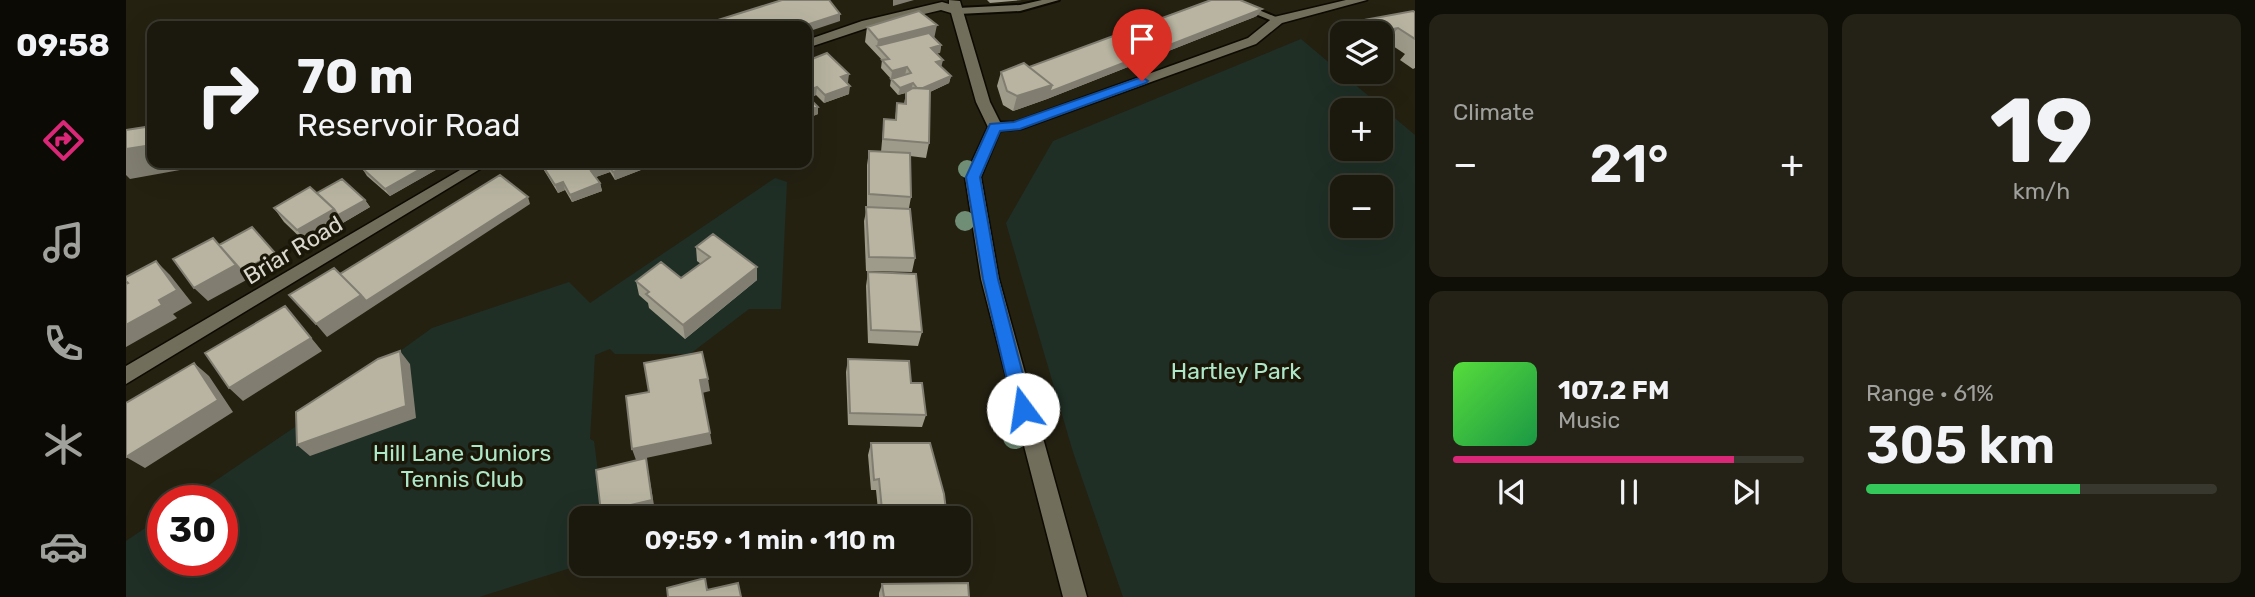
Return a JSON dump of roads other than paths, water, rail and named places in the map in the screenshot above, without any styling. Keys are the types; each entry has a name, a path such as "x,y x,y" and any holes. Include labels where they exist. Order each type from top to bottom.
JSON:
{"street":[{"path":"995,127 1016,126 1240,45 1252,40 1278,20 1361,0"},
{"path":"812,42 866,24 956,5 983,102 995,127 973,177 988,266 1029,433 1075,597"},
{"name":"Briar Road","path":"126,376 475,168"}],"lane":[{"path":"956,5 1020,8 1054,0"},
{"path":"1226,0 1278,20"}],"park label":[{"name":"Hartley Park","path":"1236,371"},
{"name":"Hill Lane Juniors Tennis Club","path":"462,466"}]}
